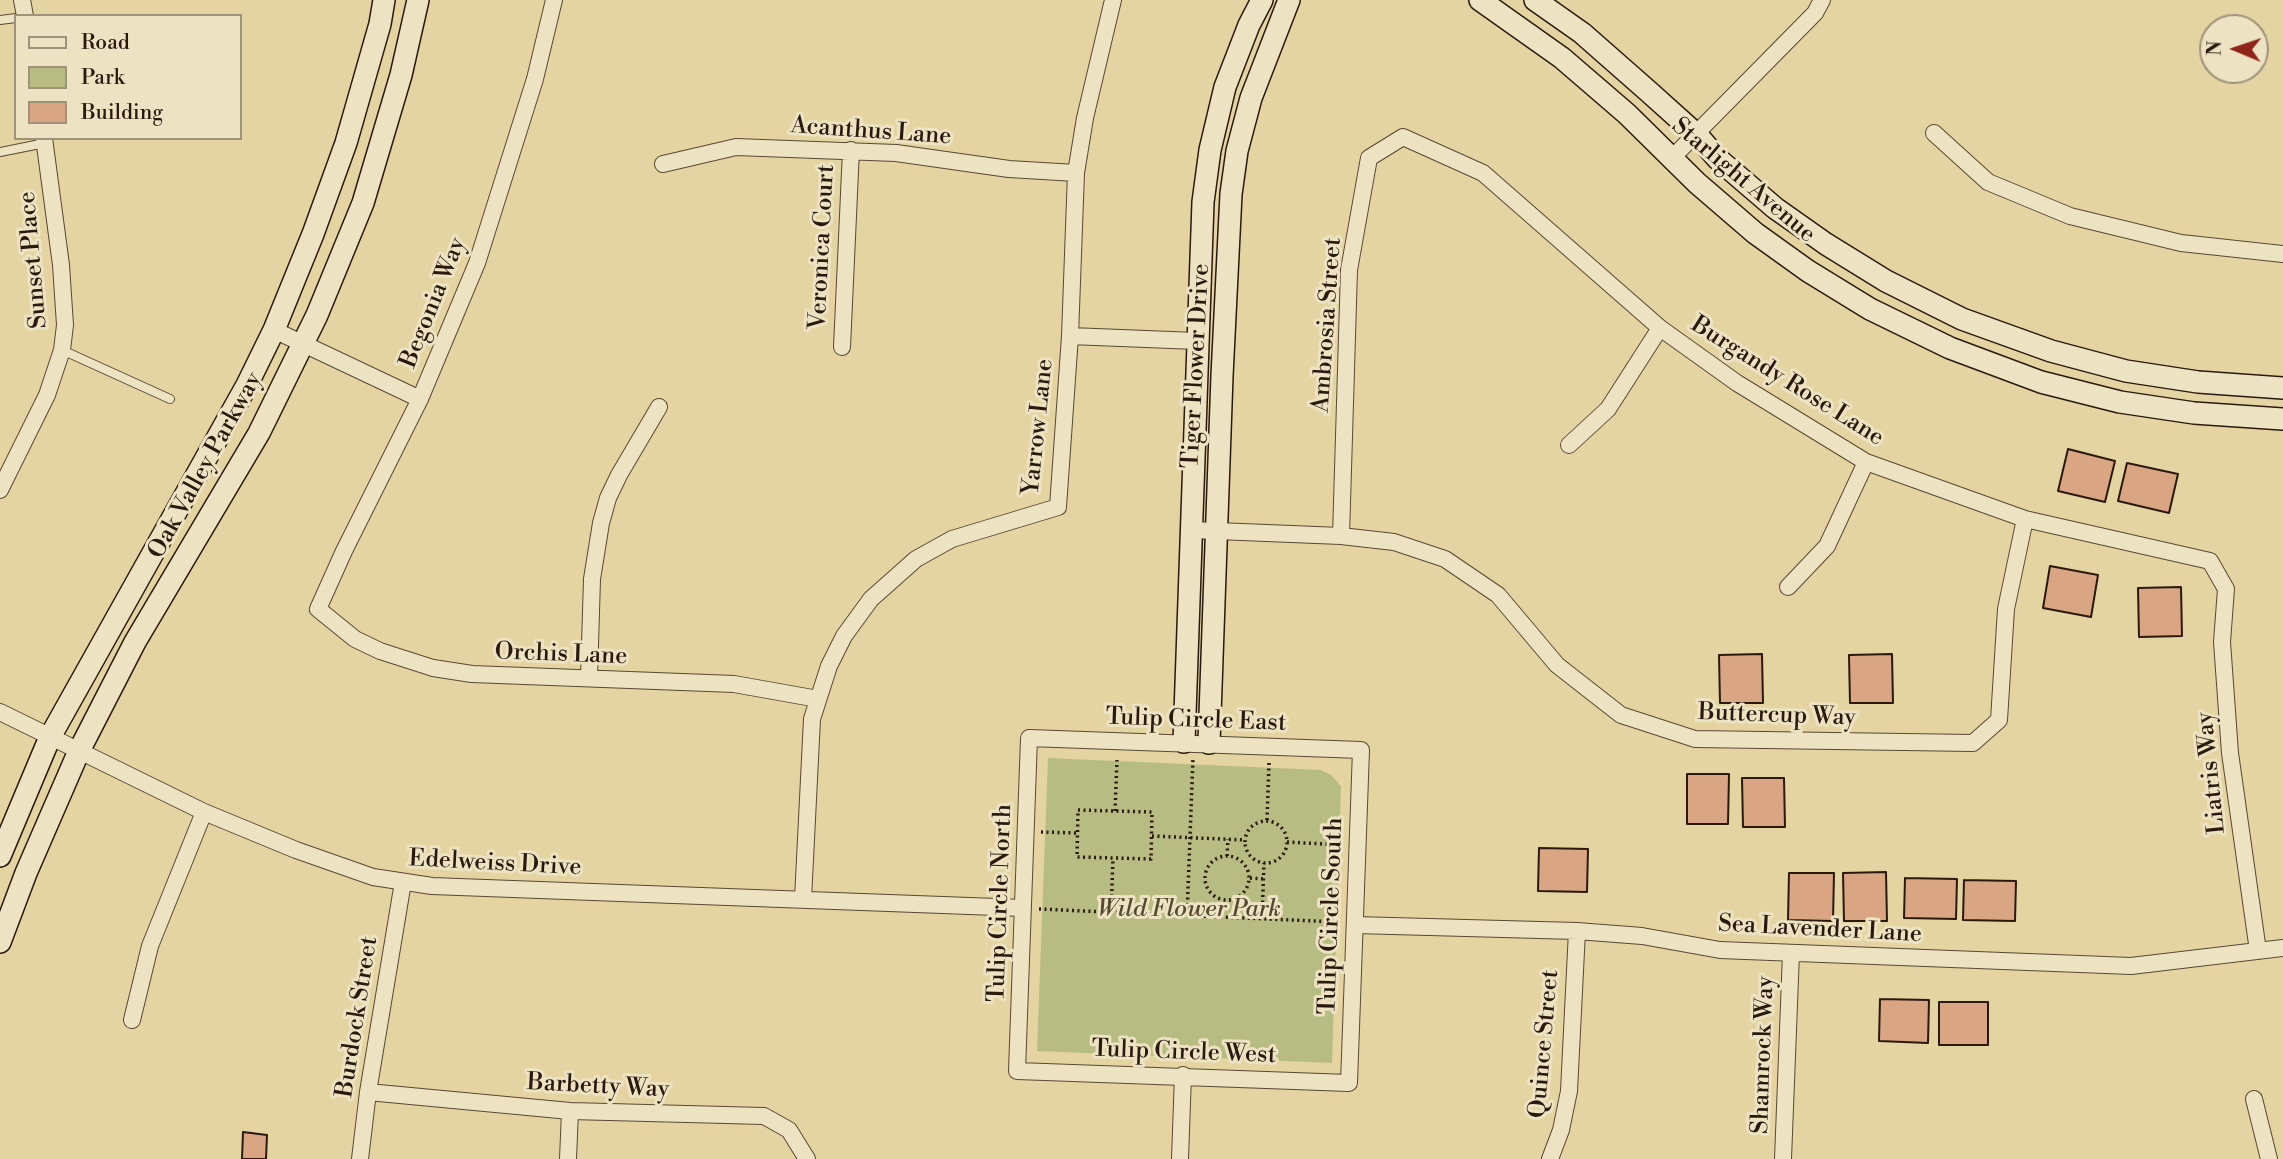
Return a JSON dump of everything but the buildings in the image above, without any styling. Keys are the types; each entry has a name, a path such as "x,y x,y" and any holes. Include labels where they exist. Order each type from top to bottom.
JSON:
{"street":[{"name":"Oak Valley Parkway","path":"0,856 50,737 247,385 274,330 346,144 384,0"},
{"name":"Oak Valley Parkway","path":"0,942 26,873 79,751 135,642 259,433 317,315 363,203 401,75 418,0"},
{"name":"Begonia Way","path":"318,609 420,399 477,263 524,116 554,0"},
{"name":"Yarrow Lane","path":"803,899 811,719 829,666 844,636 871,599 908,565 952,539 1058,507 1070,336 1076,173 1085,118 1114,0"},
{"name":"Tiger Flower Drive","path":"1196,743 1192,530 1203,202 1210,150 1225,87 1262,0"},
{"name":"Tiger Flower Drive","path":"1196,743 1217,531 1231,194 1237,150 1251,98 1289,0"},
{"name":"Starlight Avenue","path":"1480,0 1562,58 1755,233 1808,271 1870,309 1950,348 2041,382 2120,402 2194,413 2283,419"},
{"name":"Starlight Avenue","path":"1535,0 1581,33 1775,208 1886,281 1962,319 2051,351 2126,371 2197,382 2283,388"},
{"path":"1673,158 1815,13 1822,0"},
{"path":"1934,133 1988,182 2070,216 2181,243 2283,254"},
{"name":"Burgandy Rose Lane","path":"1403,137 1483,173 1660,328 1737,383 1867,463 2025,519 2210,561 2226,589"},
{"name":"Ambrosia Street","path":"1341,536 1349,270 1369,158 1403,137"},
{"name":"Sunset Place","path":"0,490 47,395 62,350 65,325 61,265 44,141"},
{"name":"Acanthus Lane","path":"663,164 737,147 896,153 1009,169 1076,173"},
{"name":"Veronica Court","path":"842,347 851,150"},
{"path":"1569,445 1608,409 1660,328"},
{"path":"274,330 420,399"},
{"path":"1070,336 1197,341"},
{"path":"589,678 592,579 601,523 614,486 659,407"},
{"path":"1788,587 1827,546 1867,463"},
{"name":"Buttercup Way","path":"1192,530 1341,536 1394,542 1445,559 1498,596 1557,665 1621,715 1695,739 1973,743 1999,720 2006,609 2025,519"},
{"name":"Liatris Way","path":"2226,589 2222,642 2230,753 2258,951"},
{"name":"Orchis Lane","path":"318,609 355,639 380,651 433,668 472,674 734,684 818,699"},
{"name":"Edelweiss Drive","path":"0,712 204,811 309,855 373,877 432,886 1023,908"},
{"name":"Tulip Circle East","path":"1029,738 1361,750"},
{"name":"Tulip Circle North","path":"1017,1071 1029,738"},
{"name":"Tulip Circle South","path":"1349,1083 1361,750"},
{"path":"132,1020 150,946 204,811"},
{"name":"Burdock Street","path":"360,1159 368,1092 403,882"},
{"name":"Sea Lavender Lane","path":"1355,925 1577,931 1642,936 1720,950 2131,966 2283,948"},
{"name":"Quince Street","path":"1550,1159 1561,1130 1569,1091 1577,931"},
{"name":"Shamrock Way","path":"1783,1159 1791,953"},
{"name":"Tulip Circle West","path":"1017,1071 1349,1083"},
{"path":"1180,1159 1183,1075"},
{"name":"Barbetty Way","path":"368,1092 570,1111 764,1116 789,1130 807,1159"},
{"path":"2254,1098 2269,1159"},
{"path":"568,1159 570,1111"}],"lane":[{"path":"0,152 44,141"},
{"path":"62,350 170,399"}],"path":[{"path":"1187,916 1196,743"},
{"path":"1267,820 1270,747"},
{"path":"1115,811 1117,760"},
{"path":"1078,810 1152,812 1151,859 1077,857 1077,833 1078,810"},
{"path":"1267,820 1280,825 1285,831 1287,842 1281,857 1264,863 1246,851 1245,839 1253,824 1267,820"},
{"path":"1026,831 1077,833"},
{"path":"1152,836 1245,839"},
{"path":"1227,856 1228,839"},
{"path":"1287,842 1358,846"},
{"path":"1227,856 1245,863 1250,878 1246,891 1234,900 1219,900 1205,883 1207,868 1217,858 1227,856"},
{"path":"1111,913 1113,858"},
{"path":"1262,919 1264,863"},
{"path":"1250,878 1263,879"},
{"path":"1023,908 1337,922"}],"green space":[{"name":"Wild Flower Park","path":"1048,758 1321,770 1331,775 1341,786 1332,1063 1037,1051"}]}
